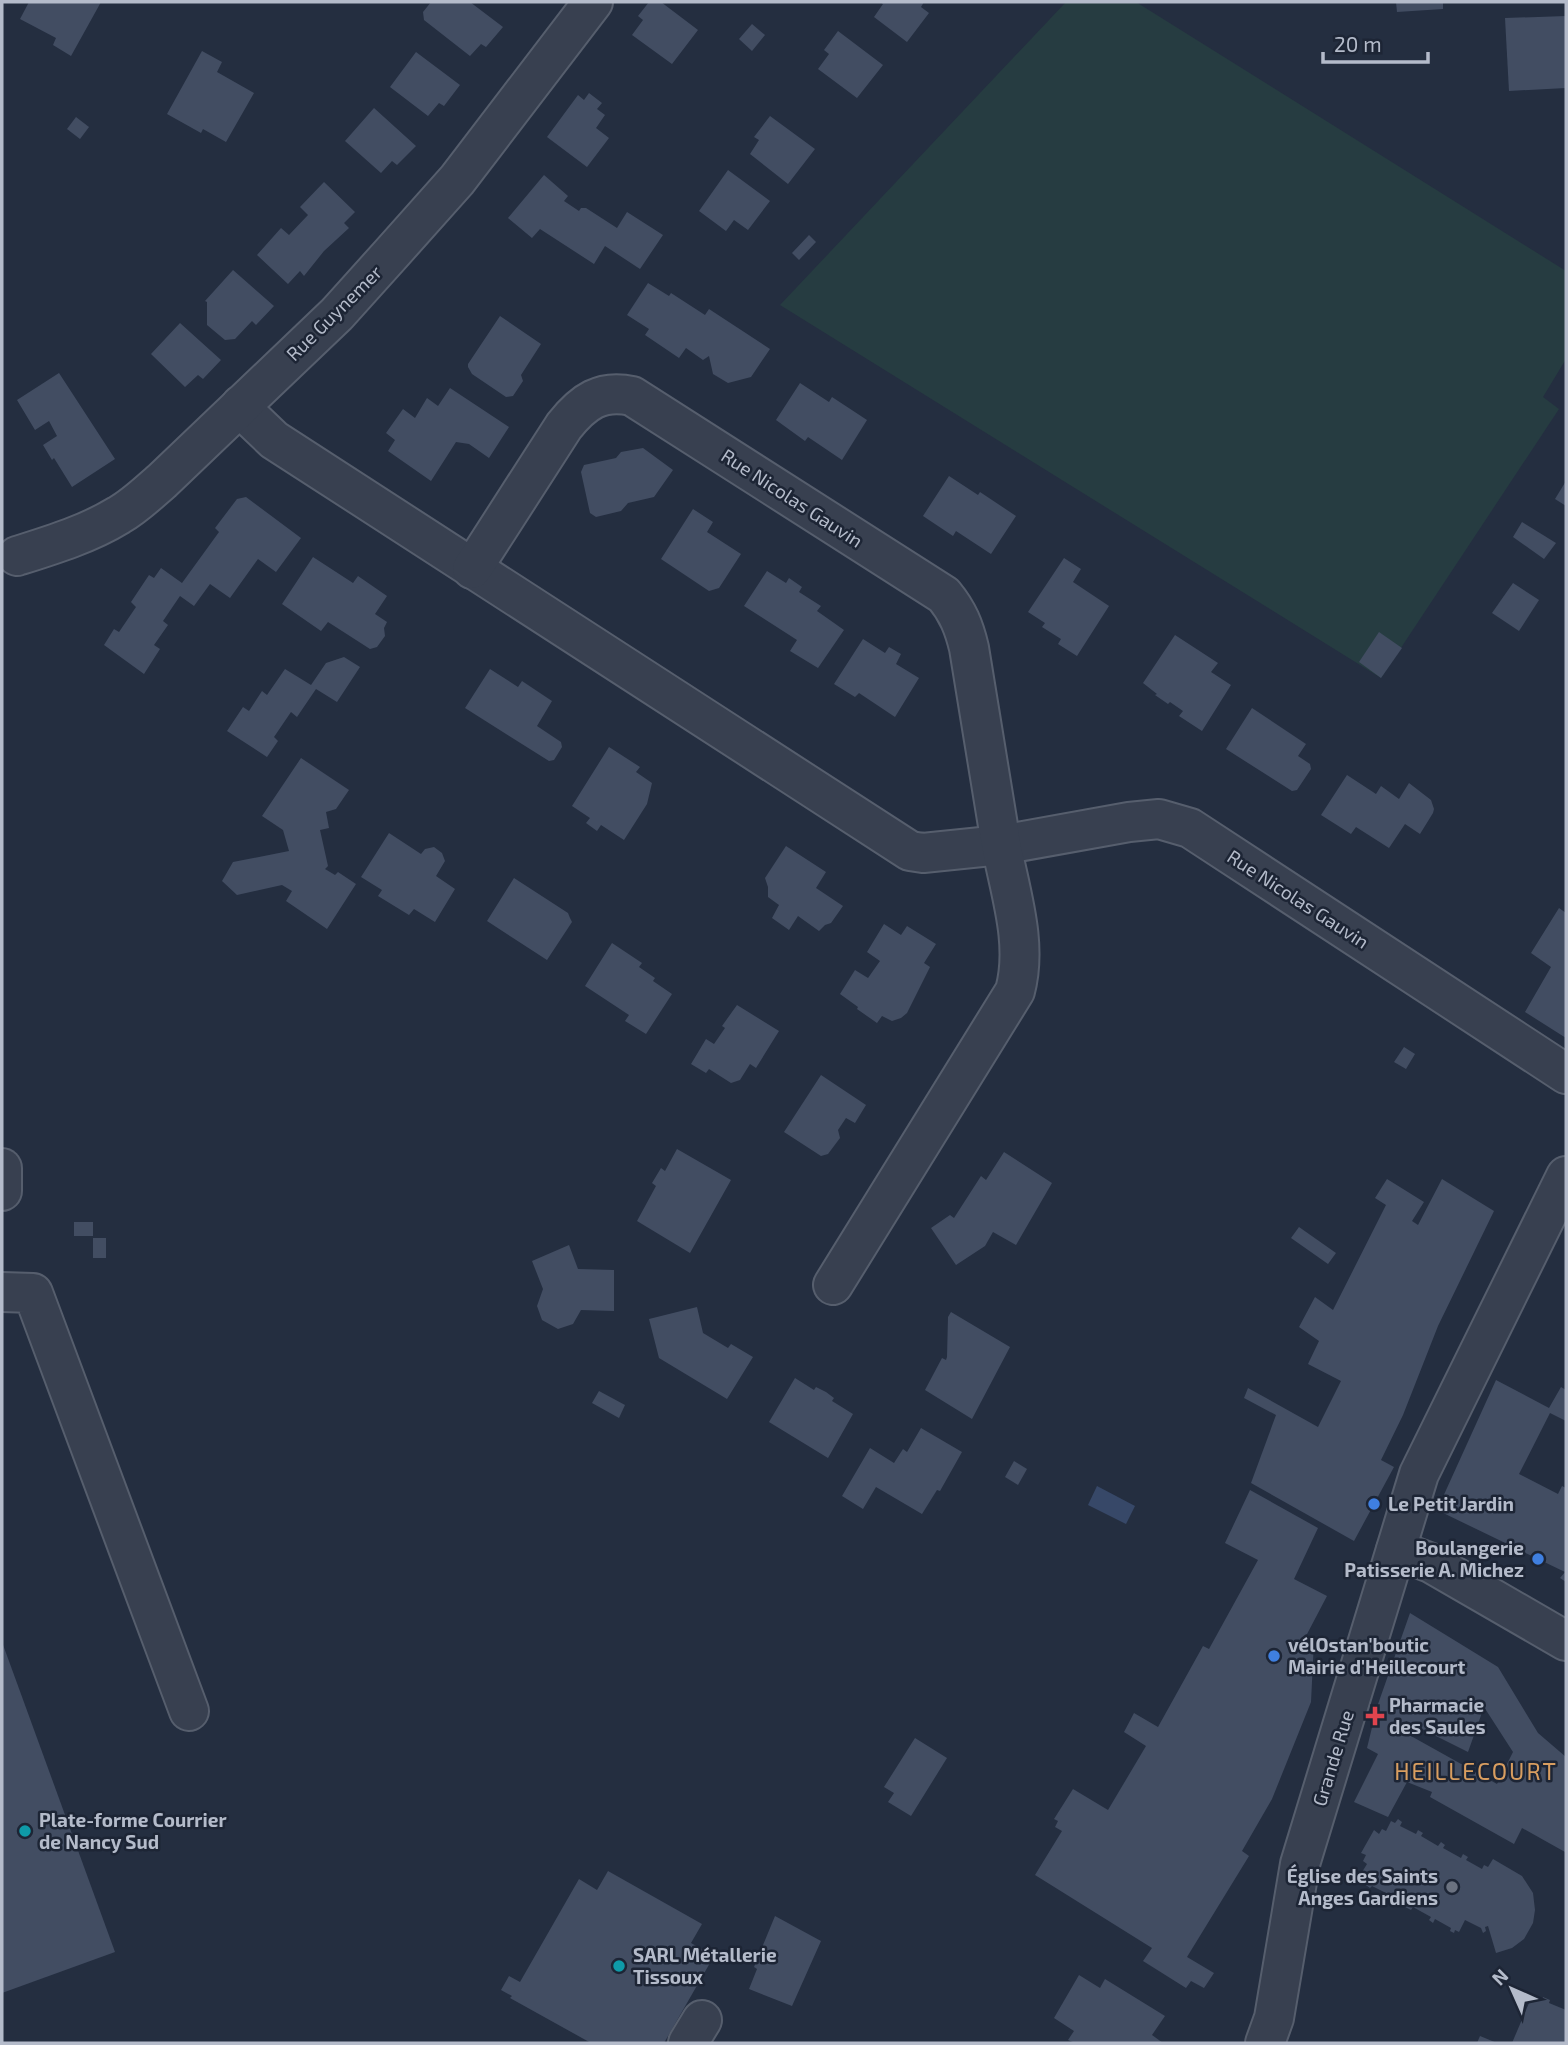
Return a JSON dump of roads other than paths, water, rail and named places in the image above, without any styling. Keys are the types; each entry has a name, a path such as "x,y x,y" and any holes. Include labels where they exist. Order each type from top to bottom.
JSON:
{"street":[{"name":"Rue Guynemer","path":"18,556 56,544 120,515 162,481 337,314 449,190 593,2"},
{"name":"Rue Nicolas Gauvin","path":"472,569 577,409 606,394 618,393 632,396 944,595 956,610 969,648 1020,946 1019,973 1014,991 833,1285"},
{"name":"Rue Nicolas Gauvin","path":"241,405 274,440 910,851 923,853 1002,845 1159,819 1190,828 1566,1074"},
{"path":"2,1168 2,1191"},
{"name":"Grande Rue","path":"1265,2043 1274,2018 1300,1864 1419,1474 1566,1176"},
{"path":"18,1293 189,1711"},
{"path":"1396,1550 1432,1563 1566,1641"}],"water":[{"path":"1097,1486 1135,1506 1126,1524 1088,1505"}],"place":[{"name":"Le Petit Jardin","path":"1374,1504"},
{"name":"Boulangerie Patisserie A. Michez","path":"1538,1559"},
{"name":"vélOstan'boutic Mairie d'Heillecourt","path":"1274,1656"},
{"name":"Pharmacie des Saules","path":"1375,1716"},
{"name":"Plate-forme Courrier de Nancy Sud","path":"25,1831"},
{"name":"Église des Saints Anges Gardiens","path":"1452,1887"},
{"name":"SARL Métallerie Tissoux","path":"619,1966"}],"district":[{"name":"HEILLECOURT","path":"1476,1772"}]}
